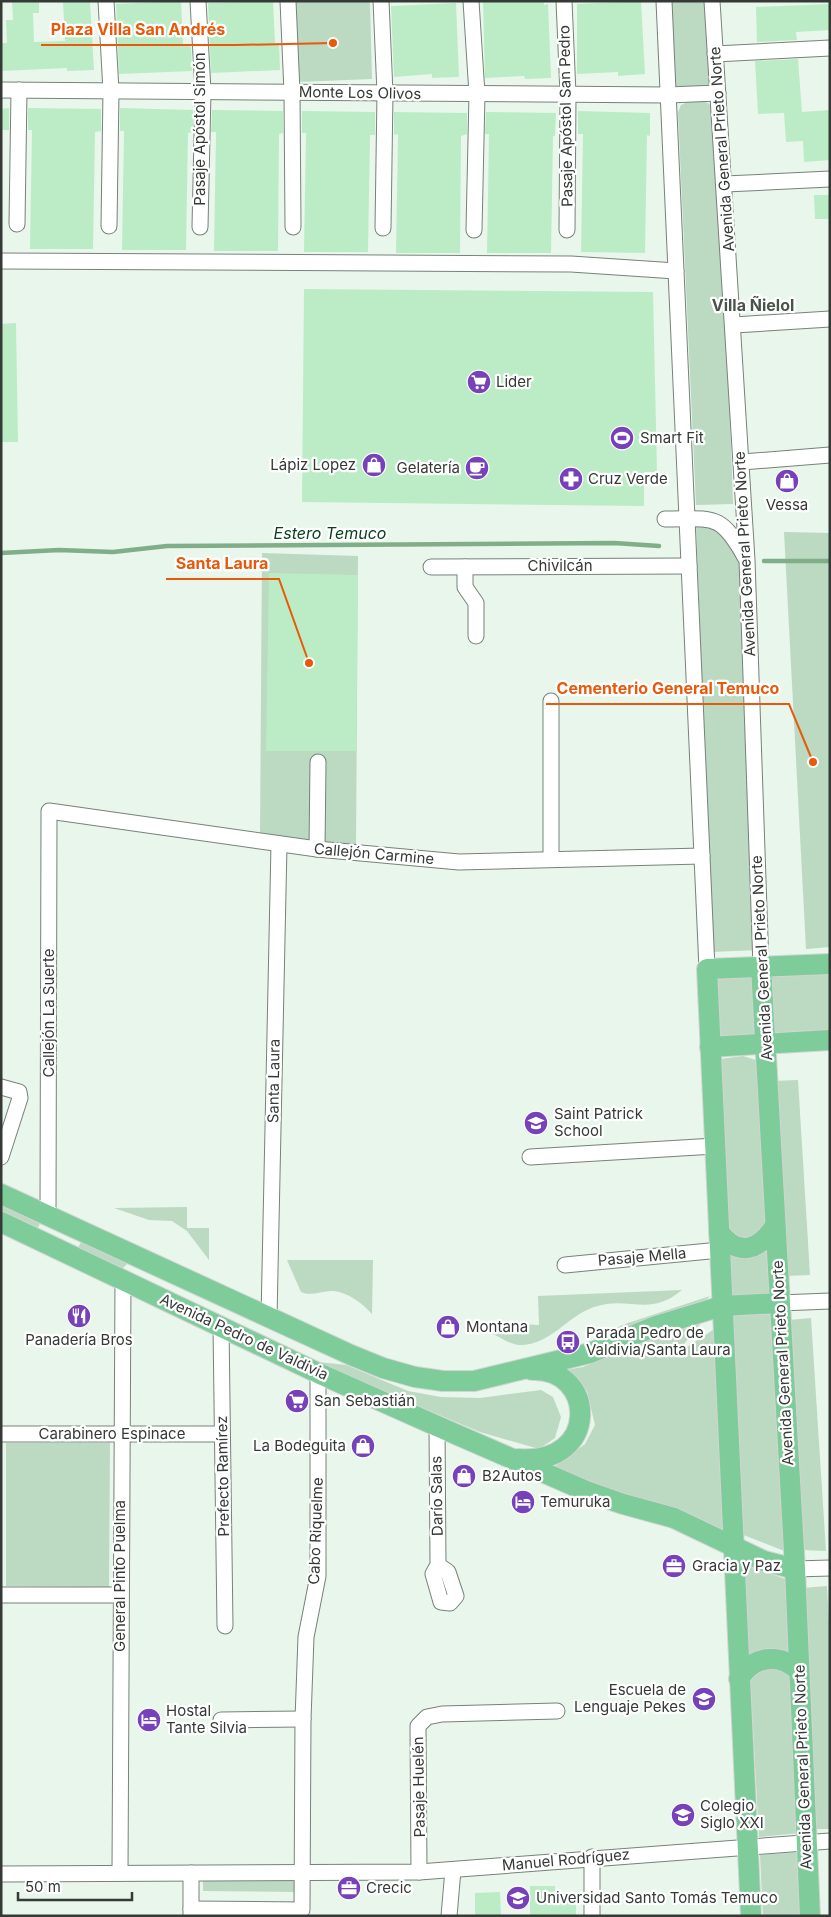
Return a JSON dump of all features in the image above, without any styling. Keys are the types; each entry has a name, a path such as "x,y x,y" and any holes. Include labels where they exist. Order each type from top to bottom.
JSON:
{"main road":[{"path":"751,1916 707,969 830,964"},
{"name":"Avenida General Prieto Norte","path":"761,967 795,1569 810,1916"},
{"path":"710,1047 830,1040"},
{"name":"Avenida Pedro de Valdivia","path":"1,1194 383,1368 415,1377 443,1381 474,1381 523,1371 590,1353 656,1326 722,1306 780,1303"},
{"name":"Avenida Pedro de Valdivia","path":"1,1222 318,1373 437,1426 586,1491 623,1504 659,1513 733,1545 764,1561 795,1569"},
{"path":"719,1241 726,1241 736,1247 746,1248 759,1245 775,1226"},
{"path":"123,1280 140,1267 156,1266"},
{"path":"516,1459 551,1456 567,1447 580,1423 575,1393 563,1379 539,1370 523,1371"},
{"path":"739,1679 750,1665 768,1658 785,1661 799,1671"}],"street":[{"path":"106,1 111,91 109,226"},
{"name":"Pasaje Apóstol Simón","path":"198,1 203,91 200,227"},
{"path":"288,1 292,92 293,227"},
{"path":"381,1 385,93 382,228"},
{"path":"471,1 476,94 474,230"},
{"name":"Pasaje Apóstol San Pedro","path":"564,1 568,94 567,230"},
{"path":"664,1 707,969"},
{"name":"Avenida General Prieto Norte","path":"712,1 734,325 747,560 761,967"},
{"path":"715,54 830,48"},
{"name":"Monte Los Olivos","path":"1,90 668,95 718,93"},
{"path":"17,224 19,90"},
{"path":"725,184 830,179"},
{"path":"1,261 571,264 642,267 676,271"},
{"path":"734,325 830,319"},
{"path":"742,462 830,455"},
{"path":"665,519 710,520 720,523 732,533 747,560"},
{"name":"Chivilcán","path":"431,567 689,566"},
{"path":"465,567 465,588 476,603 476,636"},
{"path":"551,701 551,859"},
{"path":"317,848 318,762"},
{"name":"Callejón Carmine","path":"49,811 279,844 459,862 702,856"},
{"name":"Callejón La Suerte","path":"48,1216 49,811"},
{"name":"Santa Laura","path":"270,1318 279,844"},
{"path":"1,1087 19,1092 20,1098 2,1154"},
{"path":"530,1157 715,1146"},
{"name":"Pasaje Mella","path":"565,1265 719,1241"},
{"name":"General Pinto Puelma","path":"120,1873 123,1280"},
{"path":"780,1303 830,1300"},
{"name":"Prefecto Ramírez","path":"221,1326 225,1626"},
{"name":"Cabo Riquelme","path":"302,1872 303,1719 306,1637 318,1576 318,1373"},
{"name":"Darío Salas","path":"437,1426 438,1565"},
{"name":"Carabinero Espinace","path":"1,1434 222,1434"},
{"path":"795,1569 830,1568"},
{"path":"1,1595 120,1595"},
{"name":"Pasaje Huelén","path":"419,1872 418,1726 427,1717 442,1714 557,1711"},
{"path":"221,1720 303,1719"},
{"name":"Manuel Rodríguez","path":"1,1874 419,1872 830,1841"},
{"path":"592,1858 592,1916"},
{"path":"449,1916 453,1870"},
{"path":"191,1873 191,1913 302,1910 302,1872"}],"green space":[{"path":"294,1 370,1 372,79 297,82"},
{"path":"669,1 708,1 713,89 672,90"},
{"path":"694,99 708,103 715,110 726,302 733,504 696,505 678,112 681,105"},
{"path":"696,524 713,526 739,552 758,950 712,952"},
{"path":"784,532 830,533 830,947 806,949"},
{"path":"262,553 358,556 356,848 260,838"},
{"path":"830,970 830,1034 772,1038 767,973"},
{"path":"759,976 762,1035 715,1038 714,978"},
{"path":"743,1056 763,1062 774,1295 729,1296 721,1059"},
{"path":"798,1080 810,1275 785,1276 773,1081"},
{"path":"1,1202 41,1221 37,1230 1,1213"},
{"path":"187,1207 187,1228 209,1228 209,1260 187,1231 172,1221 149,1220 114,1208"},
{"path":"83,1239 136,1263 127,1264 119,1272 76,1251"},
{"path":"287,1260 373,1260 372,1314 355,1299 340,1292 330,1291 309,1294 301,1292"},
{"path":"682,1290 659,1303 649,1305 618,1303 594,1307 584,1311 550,1335 531,1344 520,1345 510,1343 478,1326 478,1322 539,1325 538,1296"},
{"path":"710,1296 706,1300 650,1319 616,1335 594,1338 625,1324"},
{"path":"775,1314 787,1552 741,1534 730,1316"},
{"path":"705,1318 675,1355 716,1328 725,1536 647,1502 550,1470 585,1444 595,1425 587,1391 580,1381 566,1370 583,1367 643,1341"},
{"path":"811,1318 826,1551 803,1550 789,1320"},
{"path":"310,1361 346,1365 408,1391 441,1397 480,1398 541,1390 553,1397 561,1417 555,1438 539,1449 480,1432"},
{"path":"6,1443 110,1443 109,1587 6,1586"},
{"path":"744,1564 788,1580 800,1833 759,1837"},
{"path":"827,1586 830,1642 830,1829 814,1829 802,1588"},
{"path":"801,1852 804,1916 763,1916 760,1855"},
{"path":"295,1878 295,1892 203,1891 203,1880"}],"building":[{"path":"12,1 39,1 39,13 33,13 34,42 65,41 63,1 90,1 94,70 67,71 67,68 1,71 1,43 7,43 6,20 13,20"},
{"path":"181,1 183,44 191,47 192,71 119,74 116,4"},
{"path":"273,1 275,43 279,43 280,70 211,73 208,3"},
{"path":"483,1 544,1 544,5 548,4 551,78 525,79 524,76 485,78"},
{"path":"641,1 645,74 618,76 618,72 577,74 577,4"},
{"path":"456,3 459,77 432,78 432,74 394,77 391,6"},
{"path":"830,4 830,30 796,32 797,40 757,42 756,7"},
{"path":"798,59 802,112 830,110 830,160 804,162 803,141 786,142 784,113 758,114 755,61"},
{"path":"9,108 9,130 1,130 1,109"},
{"path":"28,108 101,109 101,131 95,132 93,249 30,249 32,130 28,130"},
{"path":"120,108 193,110 193,132 188,133 186,250 122,250 124,131 120,131"},
{"path":"212,110 283,111 283,133 279,134 278,251 214,251 216,132 211,132"},
{"path":"302,111 375,112 375,135 370,135 368,252 304,252 306,133 302,133"},
{"path":"578,111 650,113 650,136 647,135 645,253 581,252 583,134 578,134"},
{"path":"394,112 467,113 467,134 461,136 460,253 396,253 398,134 394,135"},
{"path":"486,112 556,113 555,136 553,136 551,253 487,253 489,134 485,134"},
{"path":"814,195 830,195 830,219 815,219"},
{"name":"Lider","path":"304,289 653,292 657,472 644,472 644,506 302,502"},
{"path":"16,323 18,442 1,442 1,324"},
{"path":"269,573 358,575 356,751 266,751"},
{"path":"530,1886 555,1886 555,1897 576,1897 576,1916 530,1916"},
{"path":"500,1892 501,1916 475,1916 475,1893"}],"waterway":[{"name":"Estero Temuco","path":"1,553 59,550 113,552 167,546 614,543 659,546"},
{"path":"764,561 830,561"}],"place":[{"name":"Plaza Villa San Andrés","path":"333,43"},
{"name":"Lider","path":"479,382"},
{"name":"Smart Fit","path":"622,438"},
{"name":"Lápiz Lopez","path":"374,465"},
{"name":"Gelatería","path":"477,468"},
{"name":"Cruz Verde","path":"571,479"},
{"name":"Vessa","path":"787,481"},
{"name":"Santa Laura","path":"309,663"},
{"name":"Cementerio General Temuco","path":"813,762"},
{"name":"Saint Patrick School","path":"536,1123"},
{"name":"Panadería Bros","path":"79,1316"},
{"name":"Montana","path":"448,1327"},
{"name":"Parada Pedro de Valdivia/Santa Laura","path":"568,1342"},
{"name":"San Sebastián","path":"297,1401"},
{"name":"La Bodeguita","path":"363,1446"},
{"name":"B2Autos","path":"464,1476"},
{"name":"Temuruka","path":"523,1502"},
{"name":"Gracia y Paz","path":"674,1566"},
{"name":"Escuela de Lenguaje Pekes","path":"704,1699"},
{"name":"Hostal Tante Silvia","path":"149,1720"},
{"name":"Colegio Siglo XXI","path":"683,1815"},
{"name":"Crecic","path":"349,1888"},
{"name":"Universidad Santo Tomás Temuco","path":"518,1898"}],"district":[{"name":"Villa Ñielol","path":"753,305"}]}
